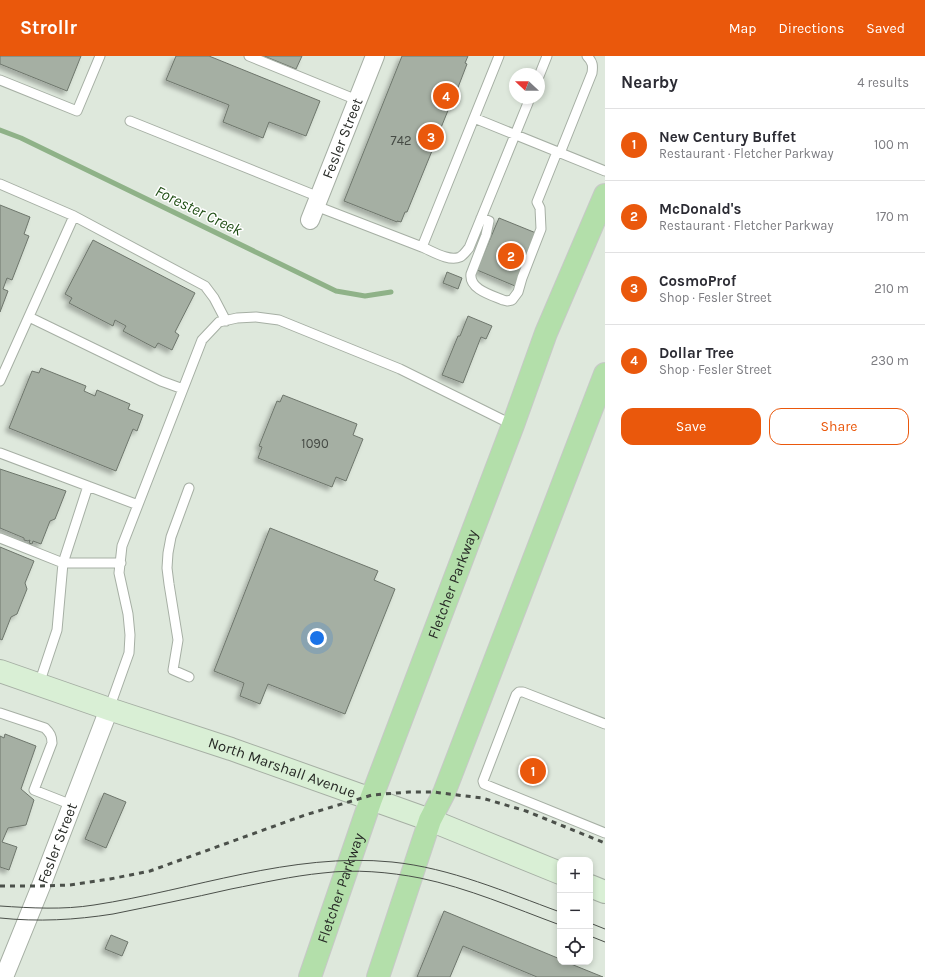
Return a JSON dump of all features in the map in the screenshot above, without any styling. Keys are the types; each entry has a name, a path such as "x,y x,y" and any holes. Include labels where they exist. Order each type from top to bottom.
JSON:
{"main road":[{"name":"Fletcher Parkway","path":"310,977 371,799 513,425 546,333 605,195"},
{"path":"378,977 430,820 444,793 605,374"},
{"name":"North Marshall Avenue","path":"0,671 231,749 430,820 557,872"},
{"path":"593,887 605,892"}],"street":[{"name":"Fesler Street","path":"315,208 375,56"},
{"name":"Fesler Street","path":"4,977 109,709"}],"lane":[{"path":"0,80 77,111 100,56"},
{"path":"249,56 357,100"},
{"path":"422,247 499,56"},
{"path":"542,68 547,56"},
{"path":"481,218 489,221 486,236 470,277 476,288 502,300 512,300 518,292 541,229 540,208 537,202 592,73 593,65 587,56"},
{"path":"130,121 315,208 448,258 460,257 469,248 528,104"},
{"path":"474,118 605,171"},
{"path":"0,184 74,216 205,286 214,298 226,321"},
{"path":"0,381 74,216"},
{"path":"29,316 161,381 183,389"},
{"path":"109,709 129,653 130,636 128,614 119,573 122,546 202,340 220,322 237,318 256,317 279,320 400,369 513,425"},
{"path":"0,453 138,505"},
{"path":"39,684 57,630 63,563 88,486"},
{"path":"189,488 171,537 167,568 178,640 173,670 189,677"},
{"path":"0,538 63,563 121,563"},
{"path":"605,723 523,692 519,692 516,695 483,781 484,784 605,833"},
{"path":"0,713 45,728 49,732 52,737 52,743 34,790 72,805"}],"building":[{"path":"0,56 81,56 67,91 0,64"},
{"path":"176,56 209,56 320,101 306,136 269,122 263,138 223,122 229,105 166,80"},
{"path":"264,56 302,56 296,69"},
{"path":"402,56 468,56 465,63 467,64 457,90 459,91 451,109 449,108 438,135 436,134 431,146 434,146 407,212 405,212 401,222 397,222 344,201"},
{"path":"0,205 30,217 24,234 29,236 12,280 7,278 3,289 8,291 0,312"},
{"path":"499,218 536,233 515,286 477,270"},
{"path":"93,240 195,293 175,332 179,335 172,350 158,343 155,348 123,331 126,326 115,320 113,326 69,303 72,298 65,294"},
{"path":"447,272 462,278 458,289 443,283"},
{"path":"468,316 492,326 486,339 481,337 463,383 442,375"},
{"path":"41,368 86,386 84,391 95,396 97,390 130,404 128,409 143,415 137,431 133,429 116,471 9,428 32,371 39,373"},
{"path":"283,395 357,424 353,435 363,439 346,481 336,477 332,487 258,458 262,447 259,446 277,401 280,402"},
{"path":"0,469 66,491 55,519 50,521 41,544 33,541 32,544 29,543 30,540 24,540 24,538 0,528"},
{"path":"270,528 378,571 374,580 395,589 345,714 268,684 260,704 240,696 244,683 214,671"},
{"path":"0,547 34,561 25,583 27,589 17,614 11,617 2,640 0,639"},
{"path":"5,734 36,746 21,789 34,800 26,825 8,828 2,842 17,847 9,870 0,867 0,736 4,738"},
{"path":"104,793 126,802 106,848 85,839"},
{"path":"444,911 557,958 557,965 573,965 603,977 537,977 463,946 450,977 417,977"},
{"path":"111,935 128,942 122,956 105,949"}],"waterway":[{"name":"Forester Creek","path":"0,130 21,138 336,291 365,296 391,292"}],"tram line":[{"path":"0,906 47,908 82,907 279,867 317,862 354,860 414,865 457,875 557,911"},
{"path":"0,918 42,920 99,916 311,874 360,871 396,874 438,882 491,899 557,924"},
{"path":"593,924 605,929"},
{"path":"593,937 605,942"}],"railway":[{"path":"0,886 70,885 150,871 305,815 372,795 409,792 433,792 482,798 526,811 605,843"}],"place":[{"name":"Dollar Tree","path":"446,96"},
{"name":"CosmoProf","path":"431,137"},
{"name":"McDonald's","path":"511,256"},
{"name":"New Century Buffet","path":"533,771"}]}
